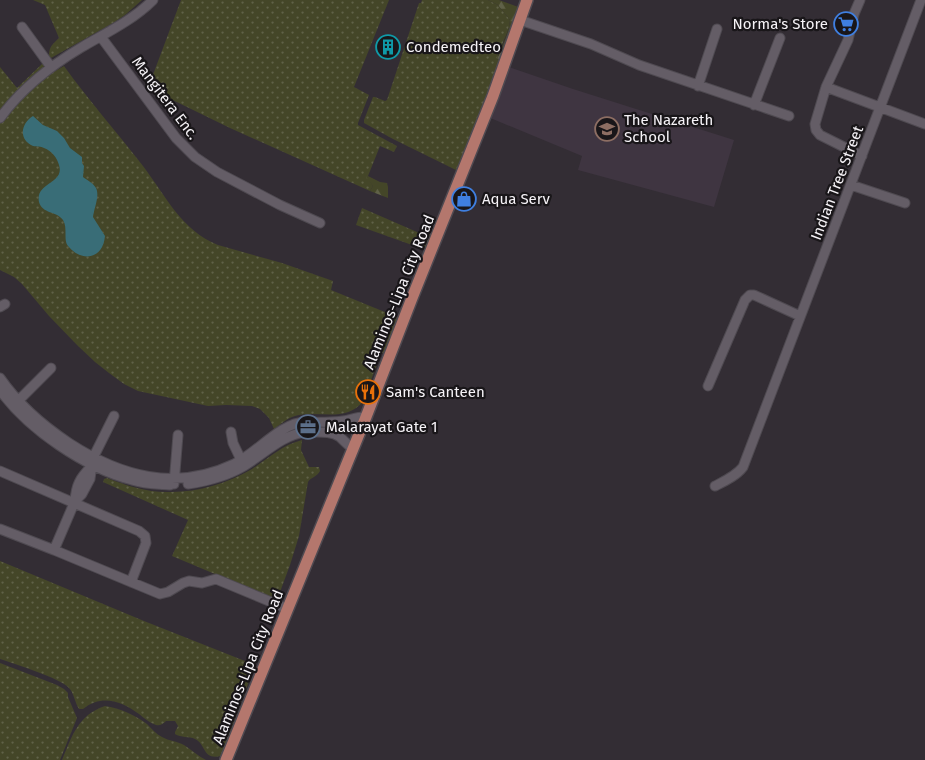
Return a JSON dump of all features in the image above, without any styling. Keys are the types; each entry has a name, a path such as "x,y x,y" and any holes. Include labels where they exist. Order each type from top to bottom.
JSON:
{"main road":[{"name":"Alaminos-Lipa City Road","path":"226,760 366,417 493,96 527,0"}],"street":[{"path":"0,118 20,93 51,67 131,18 153,0"},
{"path":"860,0 854,14 848,40 826,87 815,124 816,130 820,135 862,156"},
{"name":"Indian Tree Street","path":"715,486 734,476 743,467 818,268 921,11 921,0"},
{"path":"520,20 591,44 639,66 789,116"},
{"path":"22,27 51,67"},
{"path":"698,86 718,29"},
{"name":"Mangitera Enc.","path":"101,37 183,147 217,172 280,205 320,223"},
{"path":"754,105 780,38"},
{"path":"826,87 925,124"},
{"path":"851,185 905,203"},
{"path":"708,386 745,300 750,295 754,295 800,316"},
{"path":"16,403 51,368"},
{"path":"0,378 16,403"},
{"path":"0,390 92,463 106,464 131,473 175,482 243,463 283,430 296,424 332,433 353,448"},
{"path":"54,550 74,502 75,491 92,463 114,416"},
{"path":"311,427 366,417"},
{"path":"231,432 233,443 243,463"},
{"path":"175,482 178,435"},
{"path":"0,471 139,530 145,536 146,543 131,582"},
{"path":"0,529 160,594 165,594 189,581 202,583 216,579 288,609"}],"shaded area":[{"name":"The Nazareth School","path":"506,66 734,140 714,207 578,170 582,156 488,117"}],"green space":[{"path":"33,0 142,0 113,23 51,58 49,53 51,47 59,38 45,5"},
{"path":"181,0 389,0 354,87 369,95 358,125 397,146 394,152 380,146 367,177 373,186 370,191 230,128 148,88"},
{"path":"422,0 488,0 498,5 510,20 497,59 497,65 500,66 459,169 456,170 364,123 373,97 387,100 419,3"},
{"path":"488,0 499,0 521,8 498,66 496,64 497,58 508,32 510,20 498,5"},
{"path":"43,63 52,73 64,66 143,166 175,211 194,231 205,239 218,245 282,263 333,281 331,290 397,317 386,351 381,354 363,401 356,408 340,414 304,414 295,416 274,429 269,418 260,409 252,406 208,406 138,391 124,384 95,362 49,316 22,284 14,277 0,270 0,67 17,88"},
{"path":"368,176 387,183 388,198 370,191 373,186 366,177"},
{"path":"362,208 417,232 432,235 426,250 356,225"},
{"path":"302,440 301,450 309,467 319,467 320,471 308,482 299,536 277,600 172,556 188,520 103,482 107,478 138,488 163,492 182,492 203,488 243,474 282,448"},
{"path":"0,561 255,665 221,756 211,756 195,739 175,734 178,726 175,721 166,721 156,725 132,709 111,701 97,702 79,709 71,690 64,684 0,659"},
{"path":"0,663 57,685 68,693 77,718 60,760 0,760"},
{"path":"105,706 116,708 132,715 147,724 160,736 184,745 206,760 62,760 77,727 88,715"}],"water":[{"path":"33,116 43,125 57,131 70,148 82,157 84,166 83,177 92,183 97,191 93,217 105,236 100,250 96,254 91,256 79,255 68,246 63,220 43,209 39,202 41,190 58,176 60,171 58,162 52,153 43,147 33,146 23,136 26,123"}],"place":[{"name":"Norma's Store","path":"846,24"},
{"name":"Condemedteo","path":"388,47"},
{"name":"The Nazareth School","path":"607,129"},
{"name":"Aqua Serv","path":"464,199"},
{"name":"Sam's Canteen","path":"368,392"},
{"name":"Malarayat Gate 1","path":"308,427"}]}
